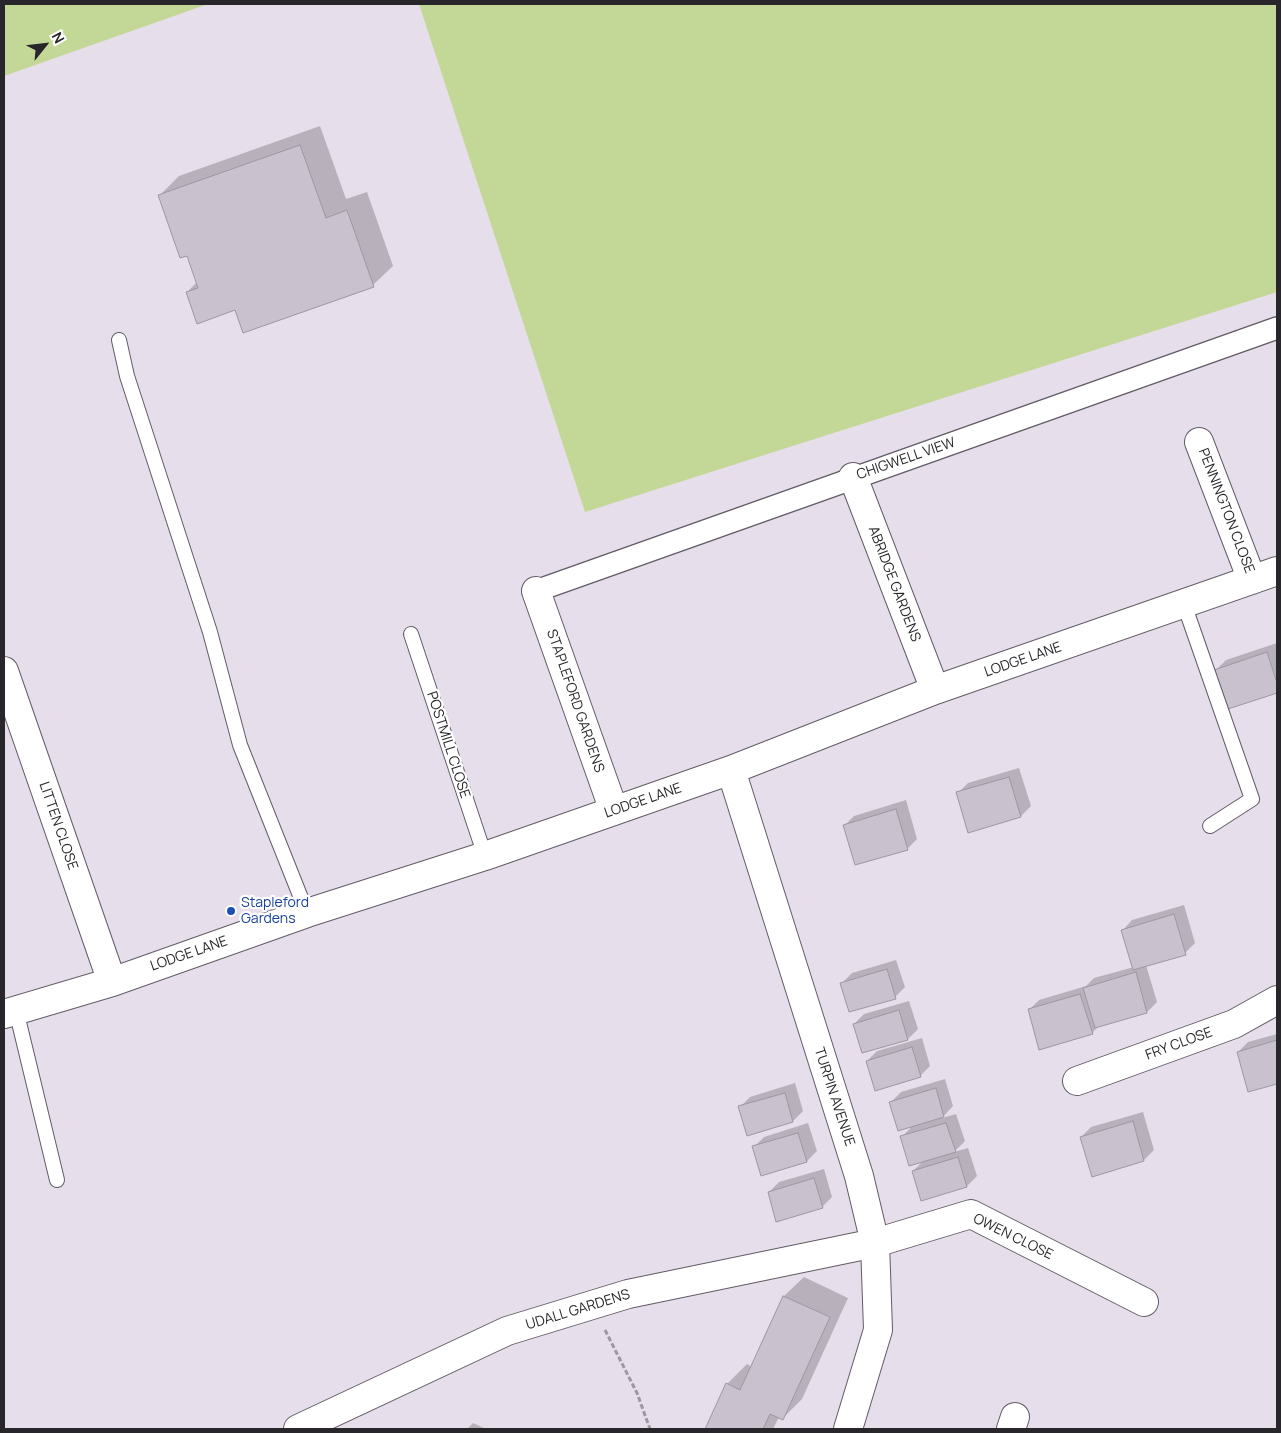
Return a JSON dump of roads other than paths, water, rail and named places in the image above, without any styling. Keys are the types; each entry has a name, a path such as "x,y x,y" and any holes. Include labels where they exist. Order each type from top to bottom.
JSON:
{"street":[{"name":"CHIGWELL VIEW","path":"536,592 1277,328"},
{"name":"PENNINGTON CLOSE","path":"1199,442 1265,576"},
{"name":"ABRIDGE GARDENS","path":"853,478 935,690"},
{"name":"LODGE LANE","path":"10,1012 112,982 307,913 485,856 731,770 935,690 1265,576"},
{"name":"STAPLEFORD GARDENS","path":"536,592 614,811"},
{"name":"LITTEN CLOSE","path":"4,671 112,982"},
{"name":"TURPIN AVENUE","path":"731,770 859,1176 875,1243 878,1330 848,1429"},
{"name":"FRY CLOSE","path":"1076,1081 1234,1024 1277,1000"},
{"name":"OWEN CLOSE","path":"875,1243 971,1214 1144,1302"},
{"name":"UDALL GARDENS","path":"298,1429 507,1331 628,1294 875,1243"}],"lane":[{"path":"119,340 127,376 210,632 240,744 307,913"},
{"path":"1184,604 1252,799 1210,826"},
{"name":"POSTMILL CLOSE","path":"411,634 485,856"},
{"path":"10,1012 57,1180"}],"place":[{"name":"Stapleford Gardens","path":"231,911"}]}
